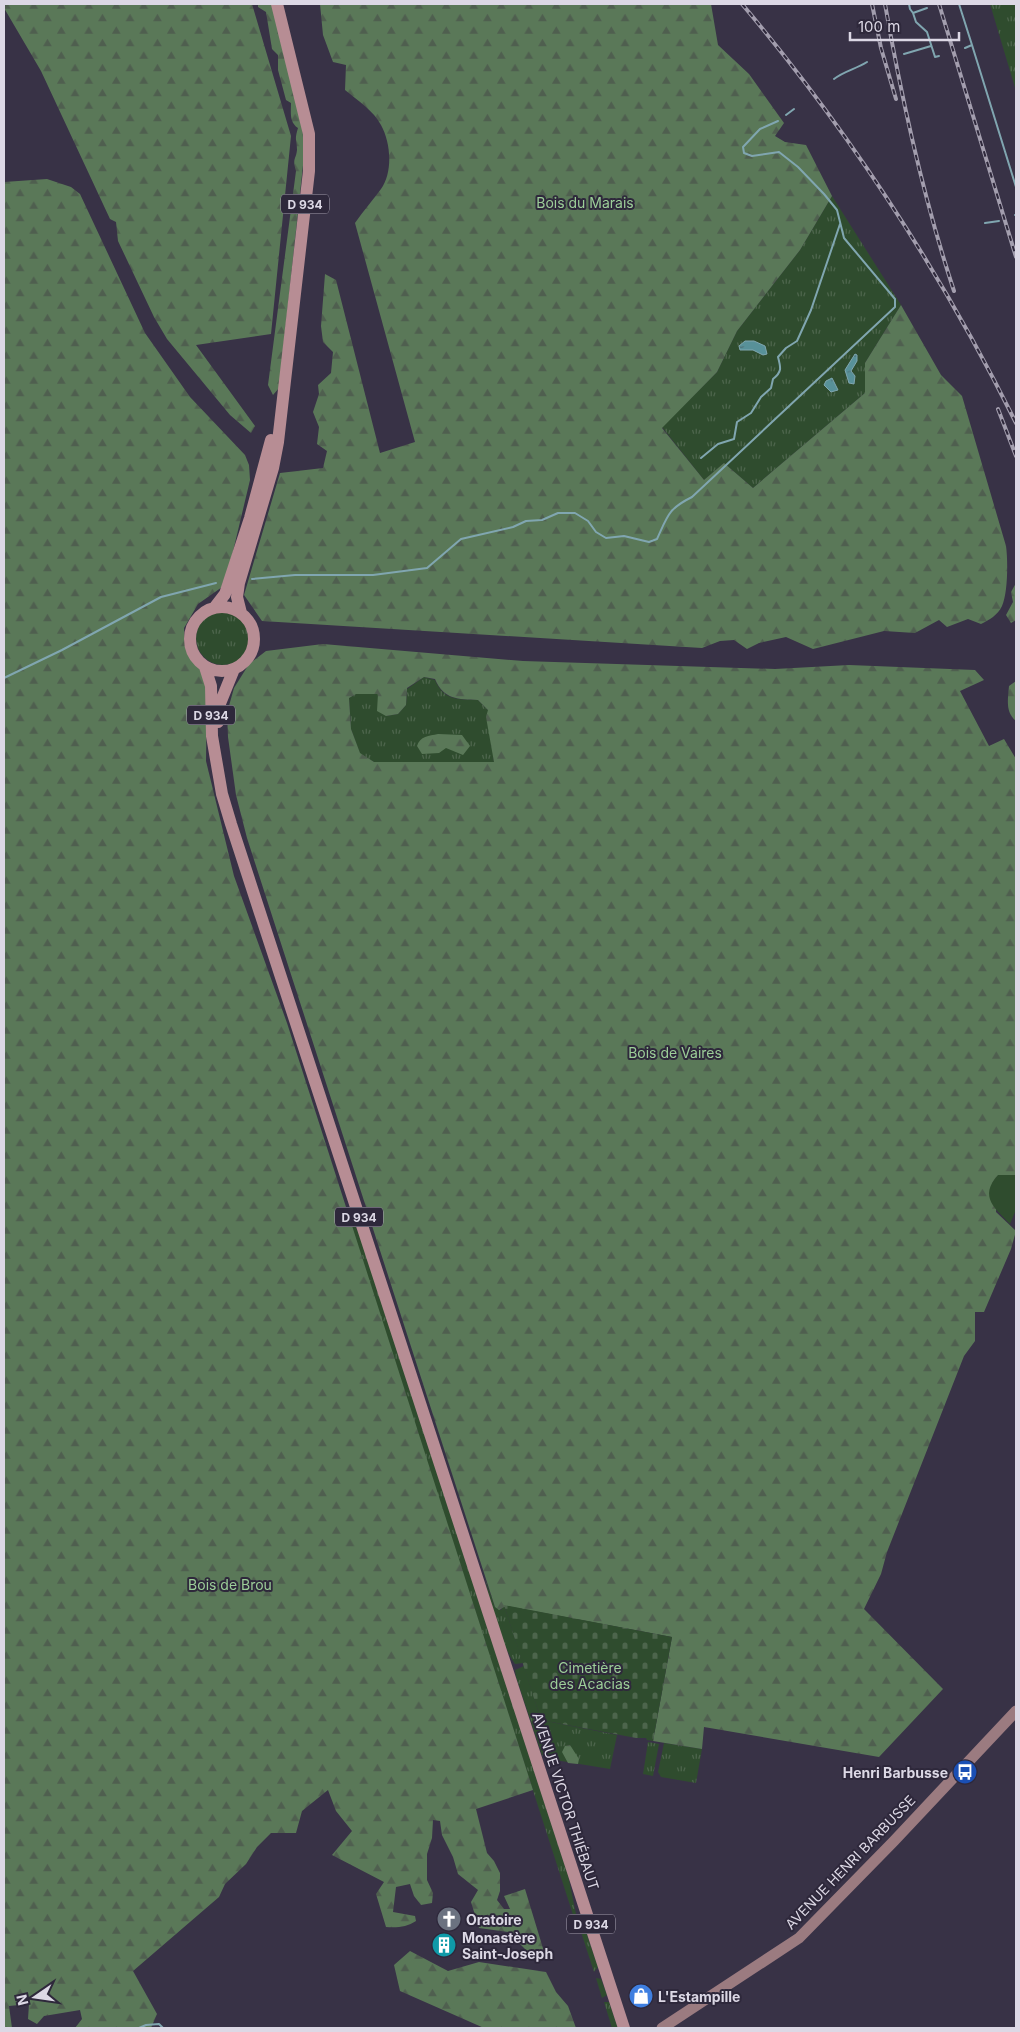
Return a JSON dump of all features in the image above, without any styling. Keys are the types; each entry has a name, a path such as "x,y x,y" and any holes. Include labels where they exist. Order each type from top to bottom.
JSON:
{"main road":[{"name":"D 934","path":"241,614 237,597 239,584 274,468 309,172 309,134 277,4"},
{"name":"D 934","path":"215,607 226,594 250,518 281,407"},
{"path":"215,607 233,609 241,614 250,624 254,634 253,646 249,656 234,669 223,671 206,667 196,658 191,648 192,626 198,617 215,607"},
{"name":"D 934","path":"206,667 211,686 211,727 217,764"},
{"name":"D 934","path":"217,764 216,736 219,706 234,669"},
{"name":"AVENUE VICTOR THIÉBAUT","path":"217,764 231,824 624,2028"},
{"name":"AVENUE HENRI BARBUSSE","path":"662,2028 799,1938 1016,1711"}],"green space":[{"path":"4,4 252,4 291,136 271,334 196,345 255,426 251,433 230,415 167,339 154,317 118,241 116,222 110,219 41,71 4,8"},
{"path":"258,4 272,4 302,119 304,156 279,388 273,395 268,385 296,171 294,161 297,150 296,138 298,128 292,120 291,103 286,100 278,70 278,55 272,49 266,12 258,7"},
{"name":"Bois du Marais","path":"320,4 711,4 718,45 749,74 784,123 775,136 785,142 806,145 832,196 800,250 737,331 717,372 662,428 704,480 724,463 753,488 865,393 865,363 901,305 941,375 962,396 1006,546 1006,585 1004,600 998,612 981,624 968,619 947,627 939,620 915,633 884,631 813,649 786,637 759,643 747,649 734,640 720,641 702,648 262,621 244,595 280,473 323,468 327,451 317,444 319,427 313,412 319,394 318,385 331,373 333,352 323,342 321,326 325,274 336,280 380,453 415,442 355,223 385,182 389,166 389,149 378,120 365,106 345,90 346,65 333,62 323,35"},
{"path":"990,4 1016,4 1016,91"},
{"name":"Bois de Brou","path":"47,179 71,187 80,194 145,333 190,397 245,455 249,465 250,480 225,585 198,604 184,628 185,645 207,681 206,761 234,876 287,1023 533,1790 476,1809 487,1853 494,1861 500,1873 500,1891 497,1900 504,1909 510,1909 504,1896 525,1889 545,1955 528,1952 508,1932 479,1928 471,1902 478,1890 458,1874 453,1857 442,1835 440,1821 433,1820 432,1838 427,1854 427,1880 433,1893 432,1903 421,1905 414,1896 410,1884 396,1887 393,1912 415,1916 416,1921 402,1927 386,1927 376,1894 384,1882 332,1855 352,1831 336,1811 328,1790 302,1811 296,1833 271,1833 257,1847 246,1864 225,1884 219,1897 133,1971 157,2014 151,2028 75,2028 82,2019 80,2010 44,2016 37,2024 28,2019 29,2004 9,2006 12,2028 4,2028 4,182"},
{"path":"832,196 901,305 865,363 865,393 753,488 724,463 704,480 662,427 717,372 737,331 800,250"},
{"path":"1016,583 1016,620 1011,623 1006,615 1013,602 1011,592"},
{"path":"218,611 228,611 238,615 246,623 250,638 246,653 238,661 228,665 218,665 208,661 200,653 196,643 196,633 200,623 208,615"},
{"name":"Bois de Vaires","path":"323,644 523,661 775,669 849,665 975,670 984,680 960,691 989,746 1004,739 1016,759 1016,1175 998,1175 996,1212 1016,1231 1011,1249 984,1312 975,1312 975,1341 964,1356 887,1552 881,1574 864,1609 943,1689 879,1757 704,1727 702,1749 653,1741 672,1637 506,1606 499,1610 495,1607 247,838 236,795 228,737 227,713 234,688 249,664 266,651","holes":["424,677 435,679 447,695 478,700 488,710 486,717 494,762 374,762 360,753 351,729 349,698 356,694 378,694 377,711 386,716 398,714 406,705 407,688"]},
{"path":"424,677 435,680 443,692 452,698 478,700 488,710 494,762 374,762 360,754 351,729 349,698 356,694 378,694 386,716 398,714 406,705 407,689"},
{"path":"1016,681 1016,721 1010,714 1008,700 1009,686"},
{"path":"438,734 462,735 470,746 463,755 446,748 439,753 422,754 417,746 420,740"},
{"path":"998,1175 1016,1175 1016,1212 1010,1224 995,1208 989,1196 992,1183"},
{"path":"345,1207 361,1237 568,1875 578,1924 576,1924"},
{"path":"485,1579 495,1607 501,1610 504,1605 523,1663 515,1664 505,1646"},
{"name":"Cimetière des Acacias","path":"504,1605 672,1637 653,1741 646,1738 636,1738 541,1720"},
{"path":"524,1666 541,1720 617,1735 610,1769 549,1759 542,1755 516,1677 515,1670"},
{"path":"648,1742 659,1744 653,1776 643,1774"},
{"path":"664,1743 702,1749 696,1783 661,1777 658,1772"},
{"path":"570,1745 579,1759 578,1764 568,1763 562,1752 565,1746"},
{"path":"580,1929 585,1929 598,1967 594,1972"},
{"path":"410,1951 448,1971 479,1962 546,1972 556,1992 568,2006 576,2028 484,2028 400,1991 394,1965"},
{"path":"596,1978 601,1979 607,1995 602,1998"},
{"path":"604,2002 609,2002 618,2028 612,2028"}],"water":[{"path":"745,341 754,341 765,346 767,354 763,355 753,350 740,350 739,346"},
{"path":"855,354 857,355 857,361 851,371 855,376 854,384 849,383 845,370"},
{"path":"832,378 838,390 831,392 824,385 826,381"}],"waterway":[{"path":"909,4 913,13"},
{"path":"959,4 972,45 965,48"},
{"path":"927,8 913,13 916,22 927,32 935,57 939,56"},
{"path":"972,45 1016,187"},
{"path":"904,54 931,46"},
{"path":"834,79 867,62"},
{"path":"786,115 794,109"},
{"path":"252,579 295,575 373,575 427,568 461,539 513,527 526,521 542,520 558,513 575,513 588,521 596,532 606,538 624,536 649,542 657,539 673,509 692,497 895,307 895,299 844,238 837,210 798,167 779,152 752,156 744,153 743,147 760,129 778,121"},
{"path":"985,223 999,221"},
{"path":"701,458 718,444 734,439 737,422 751,413 761,397 771,388 773,379 780,369 778,357 786,348 797,341 811,310 840,224"},
{"path":"4,678 62,650 161,597 216,583"},
{"path":"139,2028 146,2025 159,2024 163,2028"}],"railway":[{"path":"742,4 820,102 891,205 957,313 1016,423"},
{"path":"872,4 881,48 896,99"},
{"path":"885,4 914,149 954,291"},
{"path":"939,4 1016,257"},
{"path":"998,409 1016,456"}],"place":[{"name":"Henri Barbusse","path":"965,1772"},
{"name":"Oratoire","path":"449,1919"},
{"name":"Monastère Saint-Joseph","path":"444,1945"},
{"name":"L'Estampille","path":"641,1996"}]}
